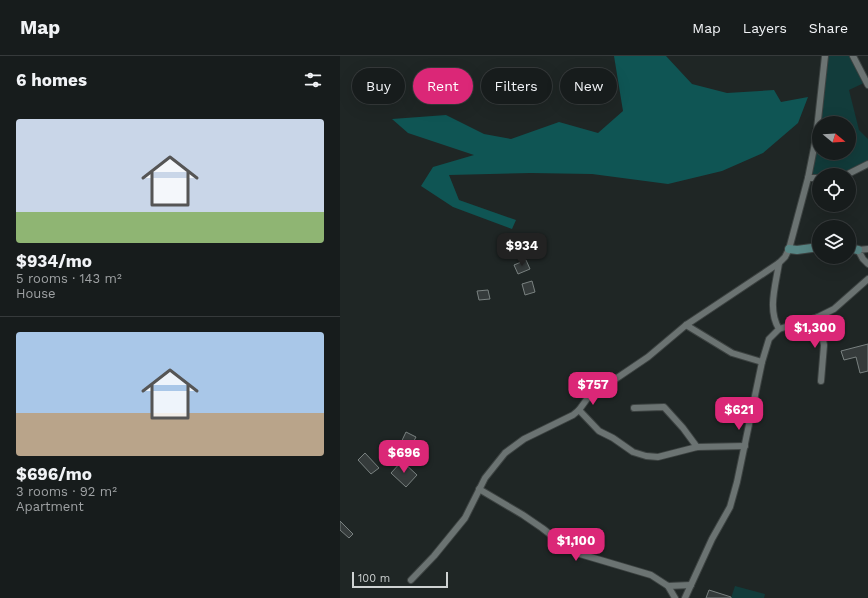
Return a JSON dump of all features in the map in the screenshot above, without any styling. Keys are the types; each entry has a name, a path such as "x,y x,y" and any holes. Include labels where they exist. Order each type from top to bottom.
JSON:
{"street":[{"path":"411,580 434,556 464,518 485,478 505,453 524,439 573,415 579,410 587,399 648,357 686,325 786,257 790,249 808,178 816,138 824,56"},
{"path":"853,56 868,85"},
{"path":"856,170 868,164"},
{"path":"790,249 797,250 812,248"},
{"path":"868,249 858,250 868,264"},
{"path":"779,263 773,308 774,322 779,329"},
{"path":"686,598 712,539 730,507 745,446 762,362 769,339 779,329 834,309 868,279"},
{"path":"818,316 824,345 821,381"},
{"path":"686,325 732,353 762,362"},
{"path":"634,408 664,407 697,447"},
{"path":"579,410 599,431 614,438 633,452 646,456 658,457 697,447 745,446"},
{"path":"479,489 523,515 568,548 580,554 651,575 668,586 675,598"},
{"path":"668,586 691,585"}],"shaded area":[{"path":"614,56 666,56 692,84 727,93 774,90 781,102 808,97 798,123 763,153 722,171 668,184 592,174 531,173 449,175 459,200 516,220 512,229 453,207 421,186 433,167 474,155 408,133 392,119 446,115 484,134 511,139 559,122 598,133 623,111"},
{"path":"825,56 853,56 866,82 849,90 856,116 817,116"},
{"path":"856,118 859,130 868,139 868,164 856,170 856,168 812,168 812,177 808,178 812,149 812,160 856,160"},
{"path":"735,586 765,594 764,598 731,598"}],"building":[{"path":"526,260 530,269 518,274 514,265"},
{"path":"532,281 535,292 525,295 522,284"},
{"path":"488,290 490,299 479,300 477,291"},
{"path":"868,344 868,371 860,373 856,357 844,360 841,351"},
{"path":"406,432 416,437 406,456 397,451"},
{"path":"365,453 379,468 371,474 358,460"},
{"path":"402,461 417,475 406,487 391,473"},
{"path":"340,521 353,534 349,538 340,530"},
{"path":"709,590 731,597 731,598 706,598"}]}
